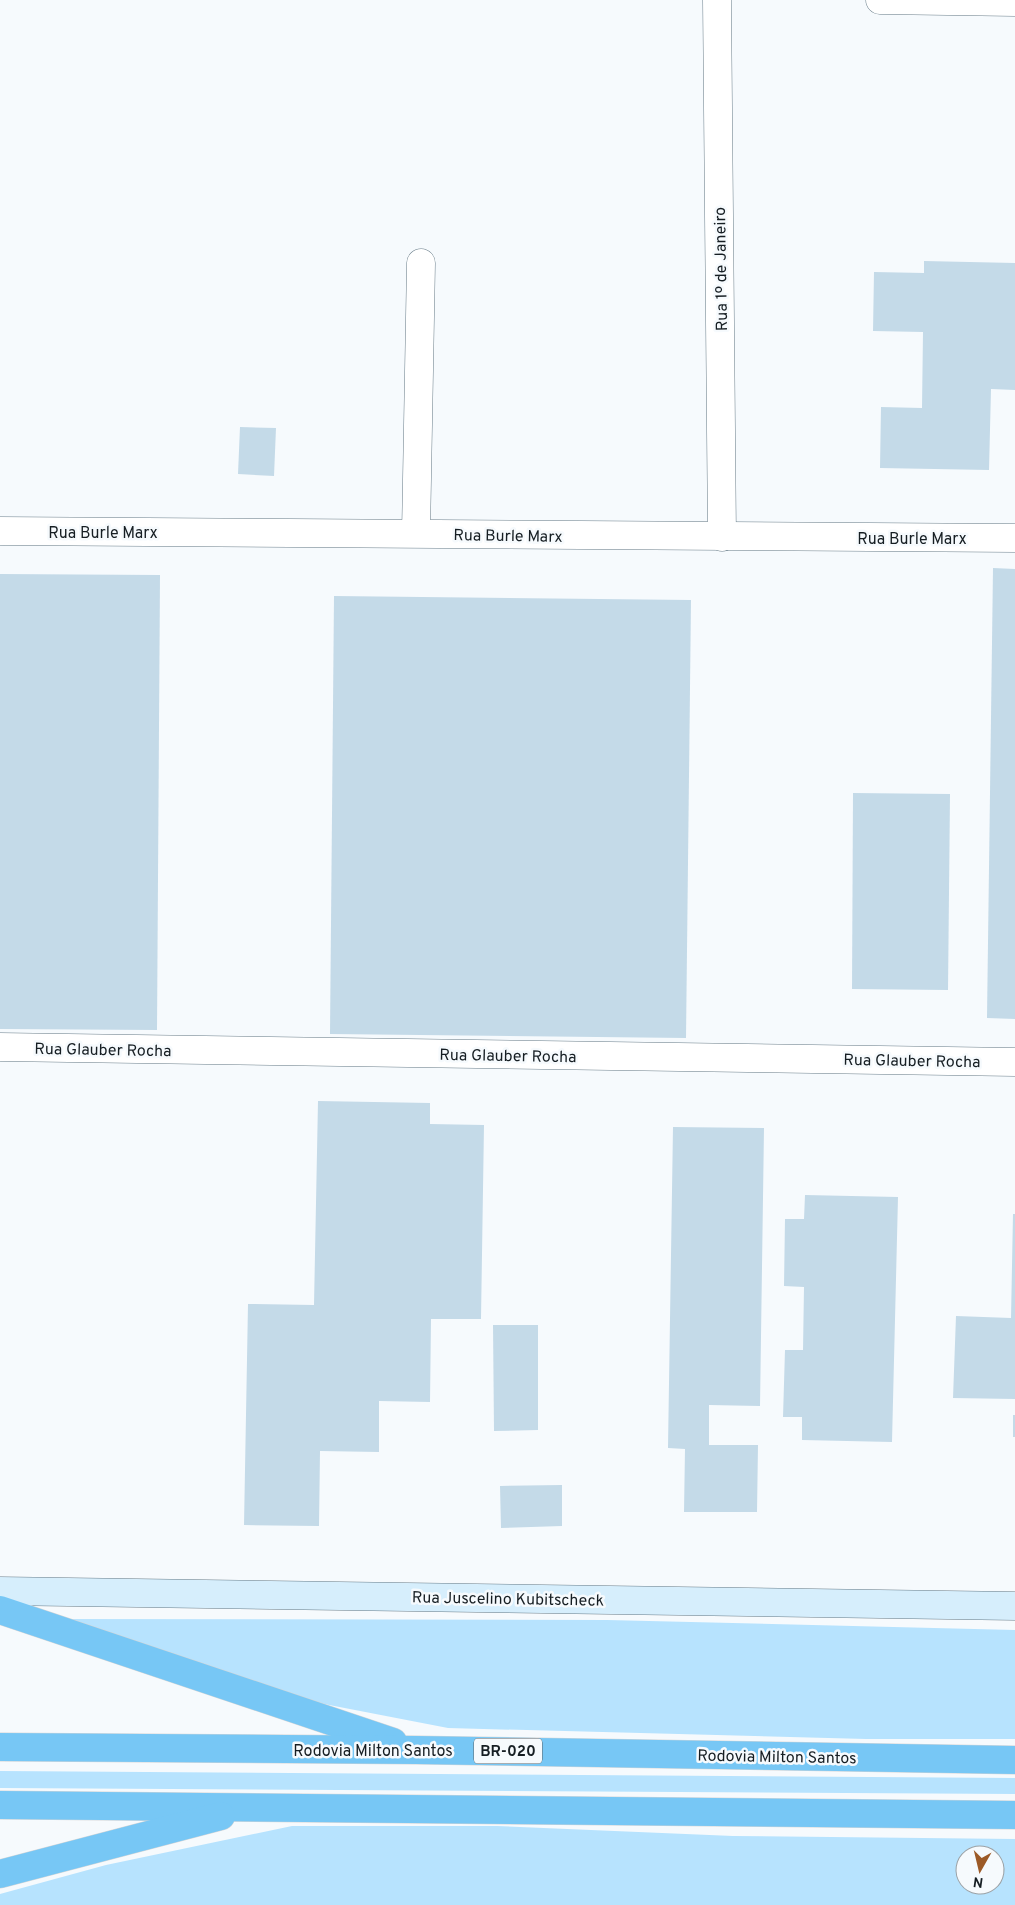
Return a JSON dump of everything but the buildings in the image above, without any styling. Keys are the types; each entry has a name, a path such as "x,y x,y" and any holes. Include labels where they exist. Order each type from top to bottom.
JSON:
{"highway":[{"path":"0,1610 416,1750"},
{"name":"Rodovia Milton Santos","path":"0,1747 416,1750 1015,1760"},
{"path":"0,1804 1015,1815"},
{"path":"0,1874 256,1806"}],"main road":[{"name":"Rua Juscelino Kubitscheck","path":"0,1591 1015,1606"}],"street":[{"name":"Rua 1º de Janeiro","path":"717,0 722,537"},
{"path":"880,0 1015,2"},
{"path":"416,534 421,263"},
{"name":"Rua Burle Marx","path":"0,531 1015,538"},
{"name":"Rua Glauber Rocha","path":"0,1047 1015,1062"}],"shaded area":[{"path":"48,1619 607,1620 1015,1630 1015,1739 866,1739 448,1728 324,1704"},
{"path":"0,1771 1015,1778 1015,1794 0,1788"},
{"path":"292,1826 497,1826 733,1836 1015,1839 1015,1905 0,1905 0,1894 106,1865"}]}
